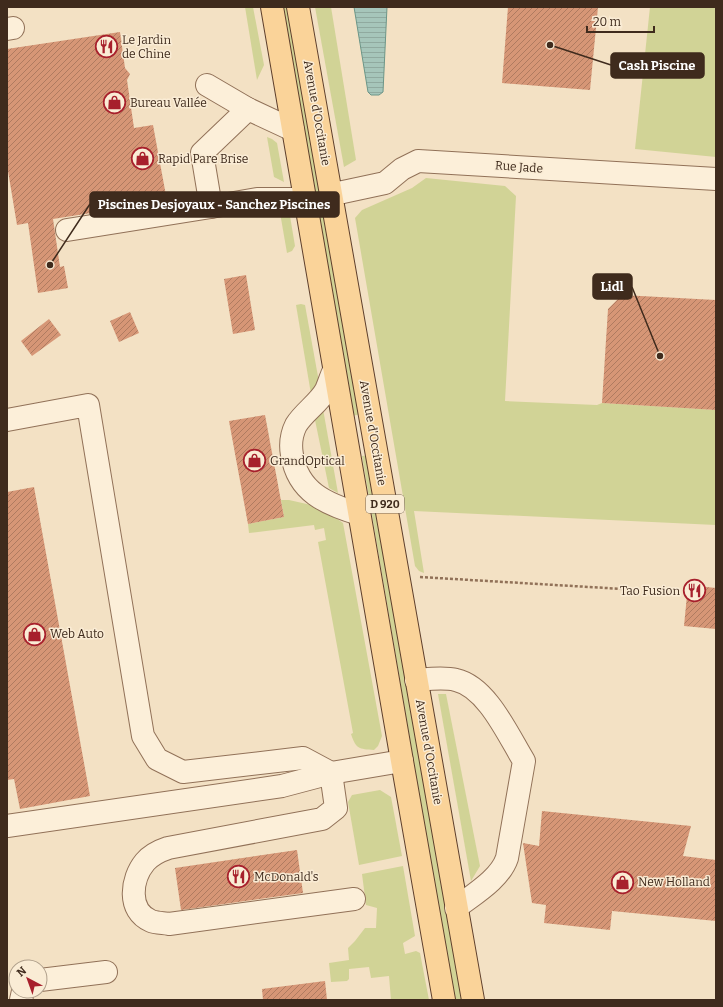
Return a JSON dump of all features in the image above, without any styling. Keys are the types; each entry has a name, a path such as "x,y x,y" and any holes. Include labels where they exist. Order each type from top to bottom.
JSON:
{"main road":[{"name":"D 920","path":"272,7 444,1000"},
{"name":"Avenue d'Occitanie","path":"298,7 472,1000"}],"street":[{"path":"207,85 248,109 293,130"},
{"path":"211,207 202,153 248,109"},
{"name":"Rue Jade","path":"331,193 344,192 385,183 402,169 418,161 716,179"},
{"path":"67,230 257,199 305,199"},
{"path":"334,370 326,390 305,413 297,425 292,434 290,444 293,461 303,484 313,494 335,505 359,514"},
{"path":"7,420 88,405 143,736 157,759 183,772 303,758 331,773"},
{"path":"416,680 456,680 470,685 489,703 524,761 507,858 504,866 488,882 456,908"},
{"path":"7,826 282,786 331,773 402,761"},
{"path":"331,773 336,808 322,819 168,848 155,853 144,863 137,874 133,890 135,904 143,915 151,921 169,924 354,899"},
{"path":"48,979 106,972"}],"path":[{"path":"398,575 623,589"}],"green space":[{"path":"245,7 253,7 264,65 257,80"},
{"path":"280,7 289,7 361,414 352,416"},
{"path":"315,7 331,7 356,160 344,167"},
{"path":"650,7 716,7 716,157 635,149"},
{"path":"267,137 277,143 284,182 274,177"},
{"path":"426,178 505,186 516,196 505,401 597,405 602,403 716,410 716,525 414,511 424,573 419,571 415,566 355,218 362,210 412,188"},
{"path":"279,207 289,210 295,246 292,251 287,253"},
{"path":"296,305 305,305 319,382 311,394"},
{"path":"323,409 338,493 329,488 315,420"},
{"path":"371,455 464,1000 454,1000 362,456"},
{"path":"281,500 289,500 320,507 343,523 382,736 378,746 374,750 359,747 355,743 351,734 353,733 318,542 326,540 324,528 315,530 314,525 249,533 248,524 284,517"},
{"path":"438,694 446,694 480,866 471,881"},
{"path":"380,790 391,797 402,856 359,865 348,802 352,795"},
{"path":"403,866 415,936 403,943 405,954 416,951 420,953 429,1000 391,1000 389,976 371,978 369,967 349,969 349,979 347,981 331,982 329,963 349,960 348,948 365,928 376,928 377,908 366,905 362,874"}],"shaded area":[{"path":"354,7 387,7 383,92 379,95 371,95 368,92"}],"building":[{"path":"508,7 598,7 590,90 502,83"},
{"path":"120,32 125,68 130,74 127,80 134,128 153,125 167,201 53,219 60,267 64,266 68,288 38,293 28,223 17,225 7,165 7,49"},
{"path":"246,275 255,330 233,334 224,279"},
{"path":"622,295 716,300 716,410 602,403 608,309"},
{"path":"130,312 139,333 119,342 110,321"},
{"path":"49,319 61,335 32,356 21,341"},
{"name":"GrandOptical","path":"265,415 284,517 248,524 229,421"},
{"name":"Web Auto","path":"34,487 90,796 20,809 14,779 7,780 7,492"},
{"path":"688,585 716,588 716,629 684,626"},
{"name":"New Holland","path":"542,811 691,826 683,856 716,860 716,921 612,911 610,930 544,923 546,905 532,903 523,843 539,846"},
{"name":"McDonald's","path":"297,850 303,893 181,910 175,868"},
{"path":"325,981 327,1000 263,1000 262,989"}],"place":[{"name":"Cash Piscine","path":"550,45"},
{"name":"Le Jardin de Chine","path":"106,47"},
{"name":"Bureau Vallée","path":"114,103"},
{"name":"Rapid Pare Brise","path":"143,159"},
{"name":"Piscines Desjoyaux - Sanchez Piscines","path":"50,265"},
{"name":"Lidl","path":"660,356"},
{"name":"GrandOptical","path":"255,461"},
{"name":"Tao Fusion","path":"695,591"},
{"name":"Web Auto","path":"34,634"},
{"name":"McDonald's","path":"238,877"},
{"name":"New Holland","path":"622,882"}]}
